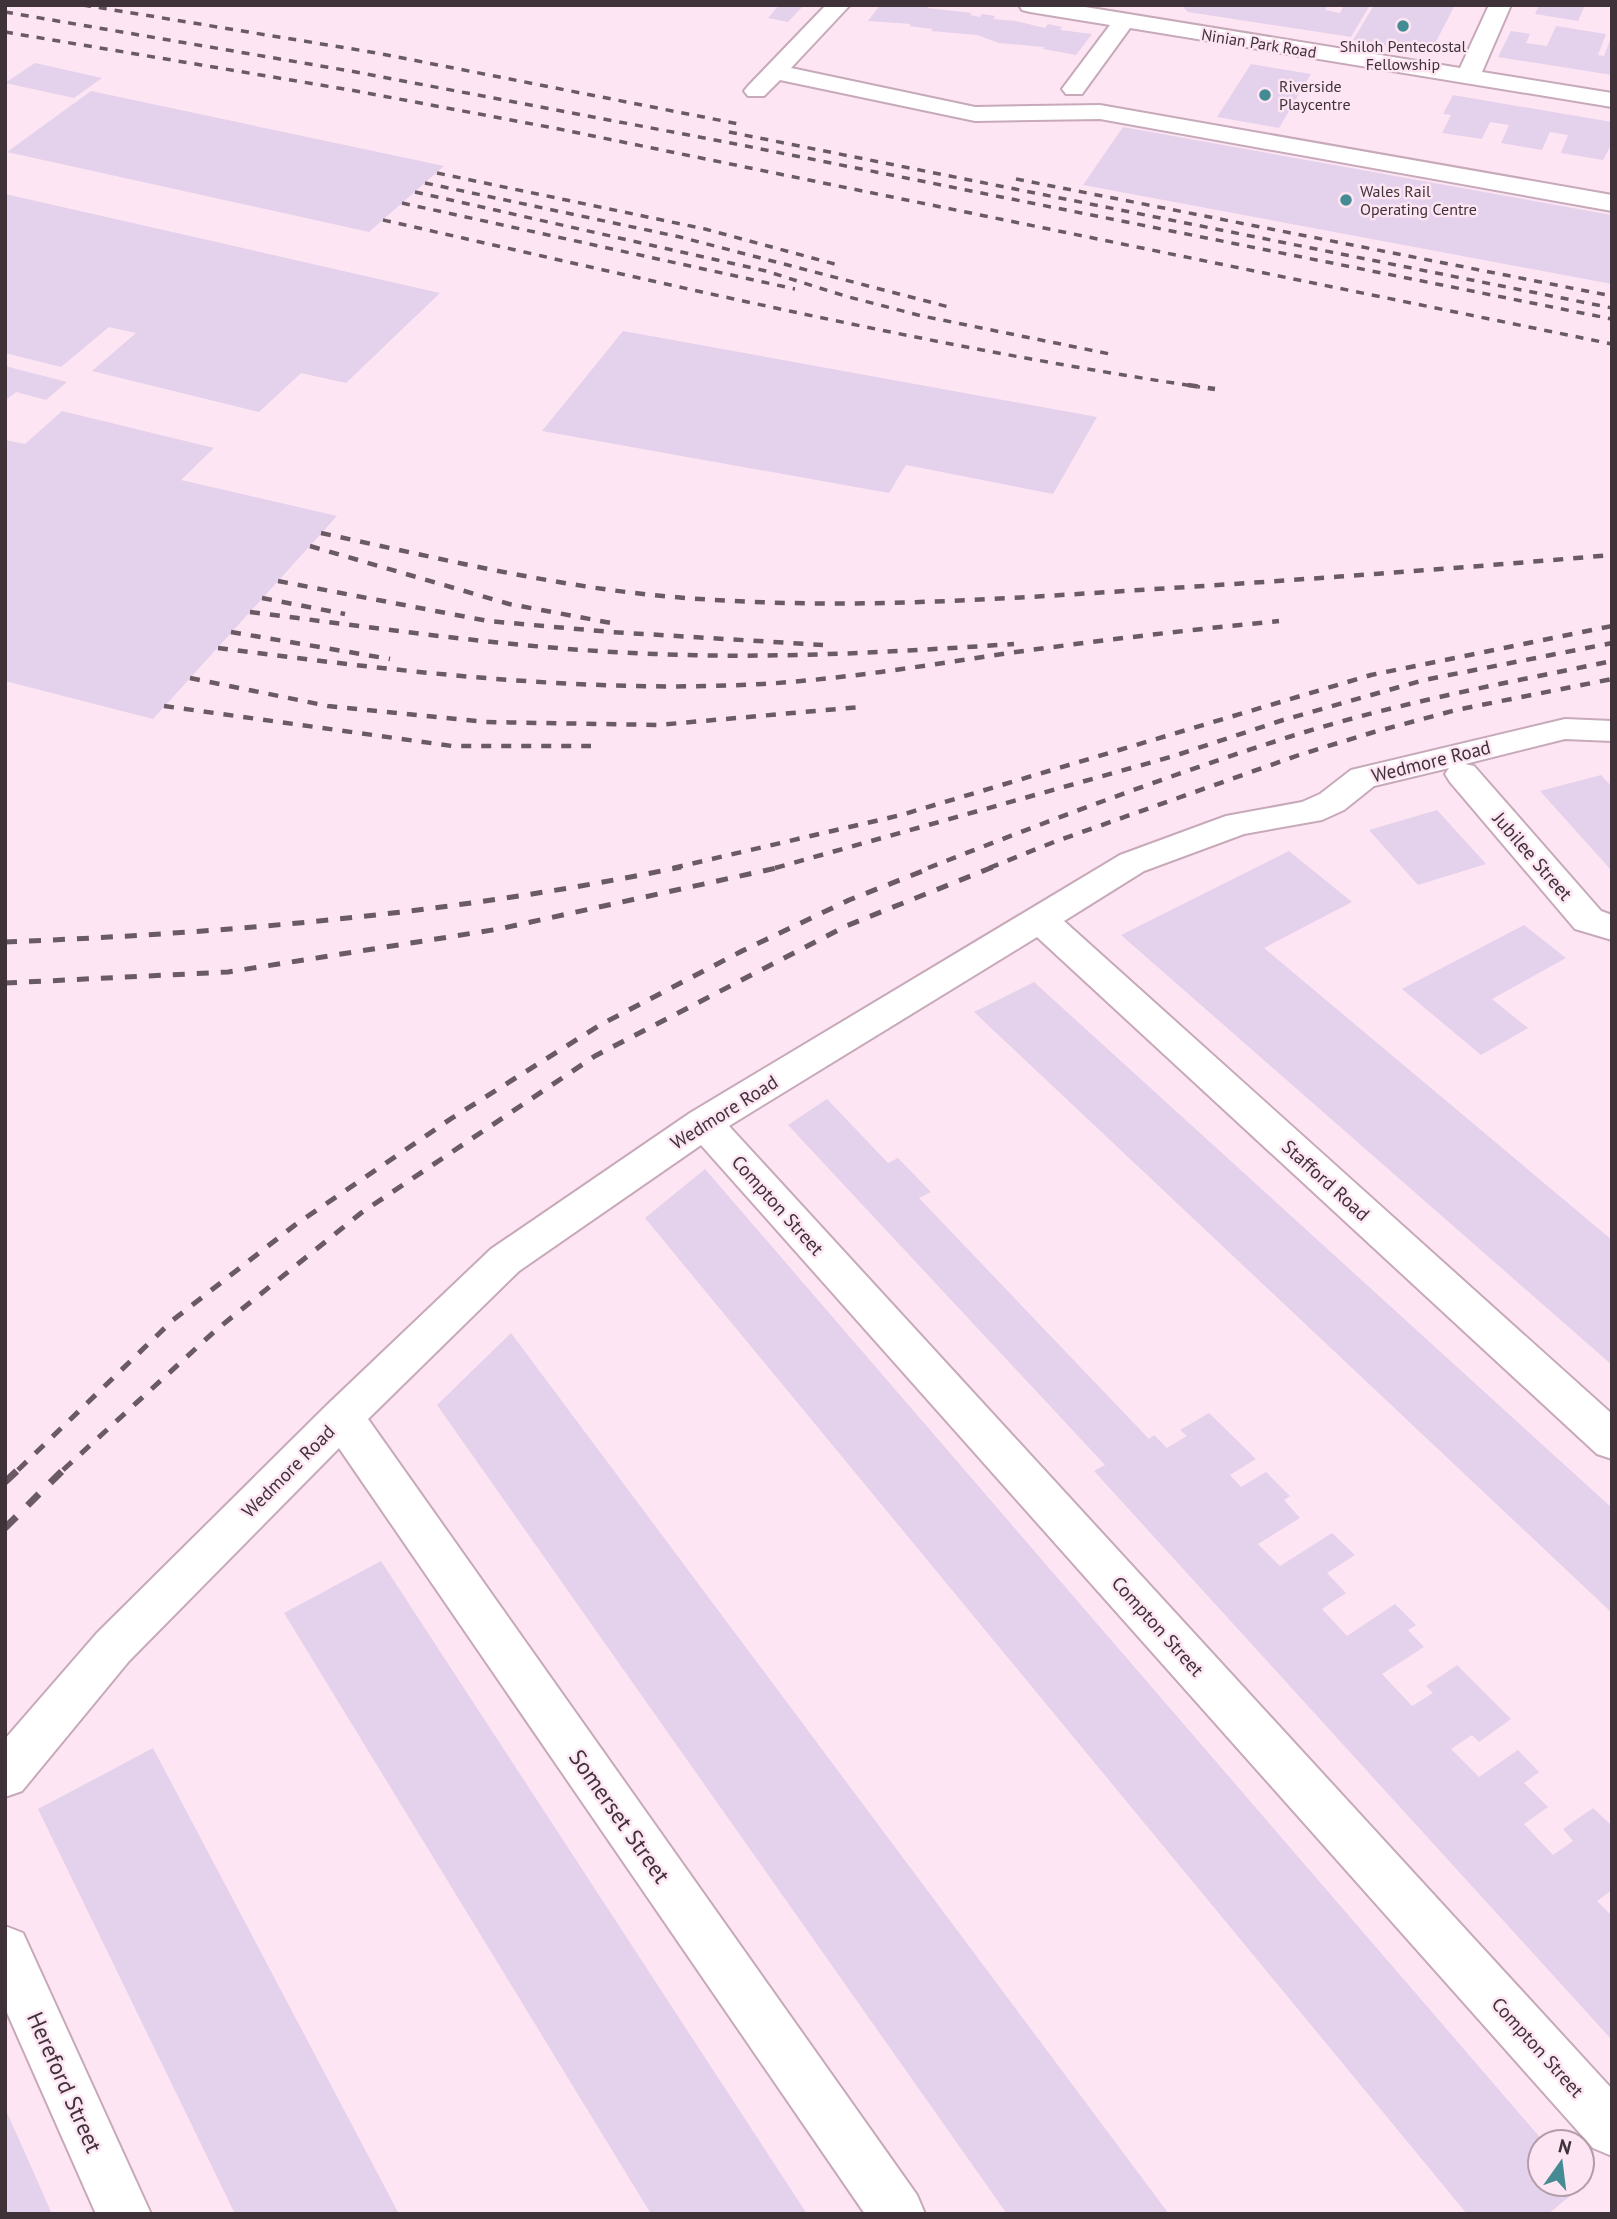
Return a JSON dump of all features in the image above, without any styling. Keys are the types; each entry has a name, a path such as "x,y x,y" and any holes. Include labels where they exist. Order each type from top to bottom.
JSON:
{"street":[{"path":"756,91 839,5"},
{"name":"Ninian Park Road","path":"1030,5 1139,16 1468,77 1612,100"},
{"path":"1468,77 1500,5"},
{"path":"1074,89 1139,16"},
{"path":"775,72 975,114 1100,112 1612,203"},
{"name":"Wedmore Road","path":"5,1775 113,1647 342,1417 505,1260 704,1123 1132,863 1238,824 1310,812 1332,802 1363,778 1565,729 1612,731"},
{"name":"Jubilee Street","path":"1462,774 1588,920 1612,928"},
{"name":"Stafford Road","path":"1041,920 1612,1441"},
{"name":"Compton Street","path":"704,1123 1612,2129"},
{"name":"Somerset Street","path":"342,1417 898,2214"},
{"name":"Hereford Street","path":"5,1950 124,2214"}],"building":[{"path":"779,5 804,5 788,22 768,18"},
{"path":"880,5 930,5 928,8 972,13 970,15 980,17 982,14 995,16 993,19 1045,28 1048,24 1062,27 1060,30 1092,34 1076,55 1043,49 1044,47 999,43 977,35 931,31 933,29 909,26 911,24 868,21"},
{"path":"1186,5 1328,5 1325,10 1340,13 1344,5 1370,5 1351,37 1188,12 1184,8"},
{"name":"Shiloh Pentecostal Fellowship","path":"1374,5 1455,5 1430,53 1353,40"},
{"path":"1539,5 1585,5 1578,21 1535,14"},
{"path":"1556,26 1606,34 1598,55 1604,56 1612,35 1612,75 1498,57 1511,31 1530,34 1526,43 1547,46"},
{"path":"35,63 102,78 74,98 5,83"},
{"name":"Riverside Playcentre","path":"1251,64 1311,74 1279,128 1217,117"},
{"path":"91,91 444,166 369,232 7,152"},
{"path":"1453,95 1612,122 1612,143 1603,160 1561,153 1568,135 1550,132 1542,150 1501,143 1509,125 1490,122 1482,139 1442,133 1451,115 1443,114"},
{"name":"Wales Rail Operating Centre","path":"1123,127 1612,215 1612,284 1083,185"},
{"path":"5,194 440,293 346,383 301,373 259,412 92,371 136,333 109,327 61,367 5,353"},
{"path":"623,331 1097,417 1053,494 906,465 889,493 542,431"},
{"path":"5,366 67,382 46,400 16,392 5,401"},
{"path":"62,411 214,448 181,480 337,516 153,719 5,681 5,440 25,444"},
{"path":"1601,775 1612,787 1612,871 1540,791"},
{"path":"1437,810 1486,864 1418,885 1369,830"},
{"path":"1289,851 1352,902 1264,948 1612,1240 1612,1365 1121,935"},
{"path":"1524,925 1566,958 1492,999 1528,1028 1481,1055 1402,989"},
{"path":"1034,982 1612,1508 1612,1613 974,1012"},
{"path":"827,1099 888,1163 898,1158 931,1192 919,1198 1149,1439 1154,1435 1167,1448 1187,1436 1180,1430 1209,1413 1256,1459 1230,1475 1241,1487 1266,1472 1290,1496 1284,1500 1300,1518 1258,1544 1280,1566 1332,1533 1355,1555 1327,1573 1346,1593 1322,1609 1347,1636 1395,1604 1416,1625 1408,1630 1424,1647 1382,1674 1412,1706 1433,1693 1426,1686 1457,1665 1511,1719 1479,1742 1472,1735 1451,1749 1479,1777 1518,1750 1539,1772 1524,1783 1548,1807 1524,1824 1553,1855 1573,1841 1563,1829 1593,1808 1612,1826 1612,1890 1597,1901 1612,1916 1612,2040 1094,1471 1105,1465 788,1125"},
{"path":"705,1169 1532,2128 1526,2128 1526,2198 1567,2198 1548,2214 1467,2214 645,1218"},
{"path":"511,1333 1169,2214 1007,2214 437,1405"},
{"path":"381,1561 807,2214 651,2214 284,1613"},
{"path":"153,1748 399,2214 235,2214 38,1809"},
{"path":"5,2108 52,2214 5,2214"}],"railway":[{"path":"83,5 377,53 744,125"},
{"path":"5,12 356,72 741,145 1612,319"},
{"path":"5,32 356,91 559,129 1612,344"},
{"path":"729,132 1612,308"},
{"path":"437,173 705,229 842,266"},
{"path":"1016,179 1612,296"},
{"path":"425,183 680,237 949,307"},
{"path":"415,192 766,271 845,296 922,316 1115,355"},
{"path":"402,203 795,289"},
{"path":"383,220 892,332 1097,371 1200,387"},
{"path":"1188,385 1215,389"},
{"path":"321,533 497,571 585,586 674,597 787,603 899,603 1011,598 1307,579 1612,555"},
{"path":"310,546 509,604 611,623"},
{"path":"278,581 488,621 611,632 823,645"},
{"path":"262,598 345,614"},
{"path":"250,612 503,643 655,654 790,655 1014,644"},
{"path":"218,648 490,678 627,686 695,686 823,679 1106,640 1279,621"},
{"path":"673,868 901,815 1371,675 1612,626"},
{"path":"231,632 390,659"},
{"path":"775,868 1174,756 1283,720 1424,680 1612,643"},
{"path":"928,868 1109,799 1292,736 1411,704 1612,661"},
{"path":"190,678 328,706 486,722 658,725 860,707"},
{"path":"989,868 1054,842 1299,755 1374,732 1456,710 1612,679"},
{"path":"164,706 452,746 591,746"},
{"path":"5,942 175,933 429,909 681,867"},
{"path":"5,983 228,972 499,929 781,867"},
{"path":"18,1470 173,1320 295,1225 452,1118 600,1025 742,951 849,900 933,867"},
{"path":"63,1470 216,1330 361,1213 595,1056 846,926 993,867"},
{"path":"5,1482 20,1468"},
{"path":"5,1528 63,1470"}],"place":[{"name":"Shiloh Pentecostal Fellowship","path":"1403,26"},
{"name":"Riverside Playcentre","path":"1265,95"},
{"name":"Wales Rail Operating Centre","path":"1346,200"}]}
